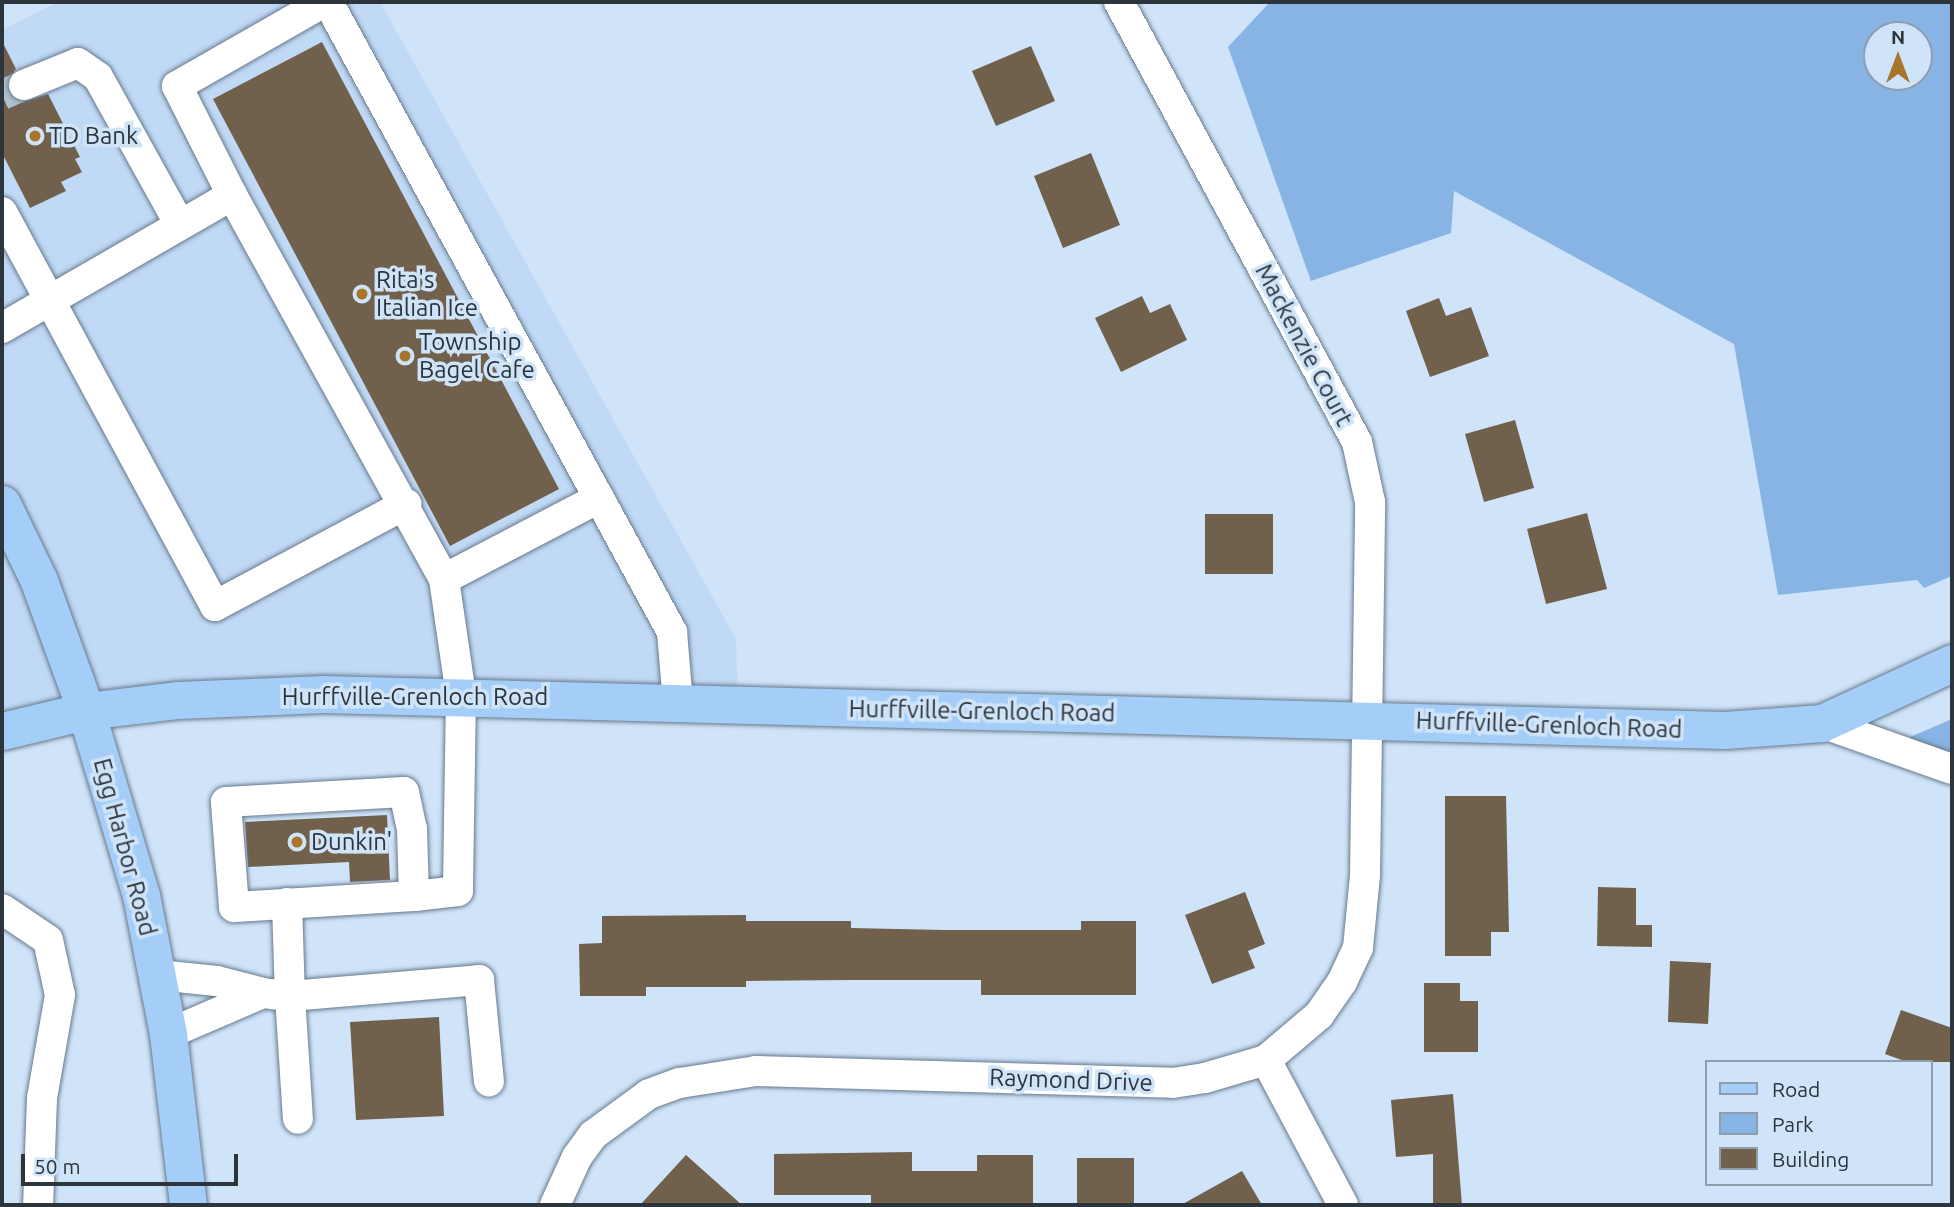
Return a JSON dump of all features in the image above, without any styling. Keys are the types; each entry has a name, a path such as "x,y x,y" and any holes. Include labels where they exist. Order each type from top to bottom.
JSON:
{"main road":[{"name":"Egg Harbor Road","path":"2,505 39,581 86,711 118,813 159,975 188,1205"},
{"name":"Hurffville-Grenloch Road","path":"2,732 86,711 178,700 310,694 461,695 1725,730 1822,723 1952,663"}],"street":[{"path":"414,896 412,829 404,792 240,801 226,802 234,906 414,896 458,891 461,695 444,579 406,503 232,195 177,86 326,2 672,632 678,703"},
{"name":"Mackenzie Court","path":"1119,2 1357,442 1370,502 1366,720"},
{"path":"24,85 78,63 98,77 180,225"},
{"path":"2,328 232,195"},
{"path":"2,212 52,299 215,606 406,503"},
{"path":"444,579 599,498"},
{"name":"Raymond Drive","path":"555,1205 577,1157 618,1114 649,1094 713,1074 756,1072 1173,1083 1238,1072 1266,1060 1319,1015 1342,982 1358,948 1365,875 1366,720"},
{"path":"1822,723 1952,769"},
{"path":"287,903 277,995 298,1119"},
{"path":"2,909 48,940 60,995 42,1098 38,1205"},
{"path":"159,975 217,981 277,995"},
{"path":"168,1034 277,995 479,980 489,1082"},
{"path":"1266,1060 1343,1205"}],"shaded area":[{"path":"58,2 380,2 736,639 738,705 461,695 2,731 2,30"}],"green space":[{"path":"1270,2 1952,2 1952,576 1924,588 1917,580 1778,595 1734,344 1454,191 1451,233 1311,281 1228,47"},
{"path":"1952,719 1952,771 1894,744"}],"building":[{"name":"TD Bank","path":"2,41 16,69 7,82 8,92 22,102 48,94 80,157 75,159 82,172 61,182 66,191 30,208 2,153"},
{"path":"322,42 559,489 450,546 213,99"},
{"path":"1031,46 1055,101 996,126 972,71"},
{"path":"1091,153 1120,225 1063,248 1034,176"},
{"path":"1142,296 1150,313 1170,304 1187,340 1121,372 1095,318"},
{"path":"1439,298 1446,316 1471,307 1489,356 1430,377 1406,311"},
{"path":"1515,420 1534,488 1484,502 1465,434"},
{"path":"1587,513 1607,589 1546,604 1527,529"},
{"path":"1205,514 1273,514 1273,574 1205,574"},
{"path":"1445,796 1506,796 1509,932 1491,932 1491,956 1445,956"},
{"name":"Dunkin'","path":"387,815 390,880 350,882 349,862 248,867 245,822"},
{"path":"1598,887 1636,888 1636,925 1652,925 1652,947 1597,946"},
{"path":"1245,892 1265,944 1248,951 1255,968 1212,984 1185,915"},
{"path":"746,915 746,921 851,921 851,928 944,930 1081,930 1081,921 1136,921 1136,995 981,995 981,980 851,980 746,981 746,987 646,987 646,996 580,996 579,944 602,943 602,916"},
{"path":"1670,961 1711,963 1708,1024 1668,1022"},
{"path":"1424,983 1460,983 1460,1001 1478,1001 1478,1052 1424,1052"},
{"path":"1901,1010 1952,1028 1952,1062 1902,1060 1885,1054"},
{"path":"439,1017 444,1116 356,1120 350,1022"},
{"path":"1453,1094 1462,1205 1433,1205 1433,1154 1396,1157 1391,1100"},
{"path":"912,1152 912,1171 977,1171 977,1155 1033,1155 1033,1205 871,1205 871,1195 774,1195 774,1154"},
{"path":"686,1155 742,1205 640,1205"},
{"path":"1077,1158 1134,1158 1134,1205 1077,1205"},
{"path":"1242,1171 1262,1205 1181,1205"}],"tunnel":[{"path":"2,95 24,85"}],"place":[{"name":"TD Bank","path":"35,136"},
{"name":"Rita's Italian Ice","path":"362,294"},
{"name":"Township Bagel Cafe","path":"405,356"},
{"name":"Dunkin'","path":"297,842"}]}
